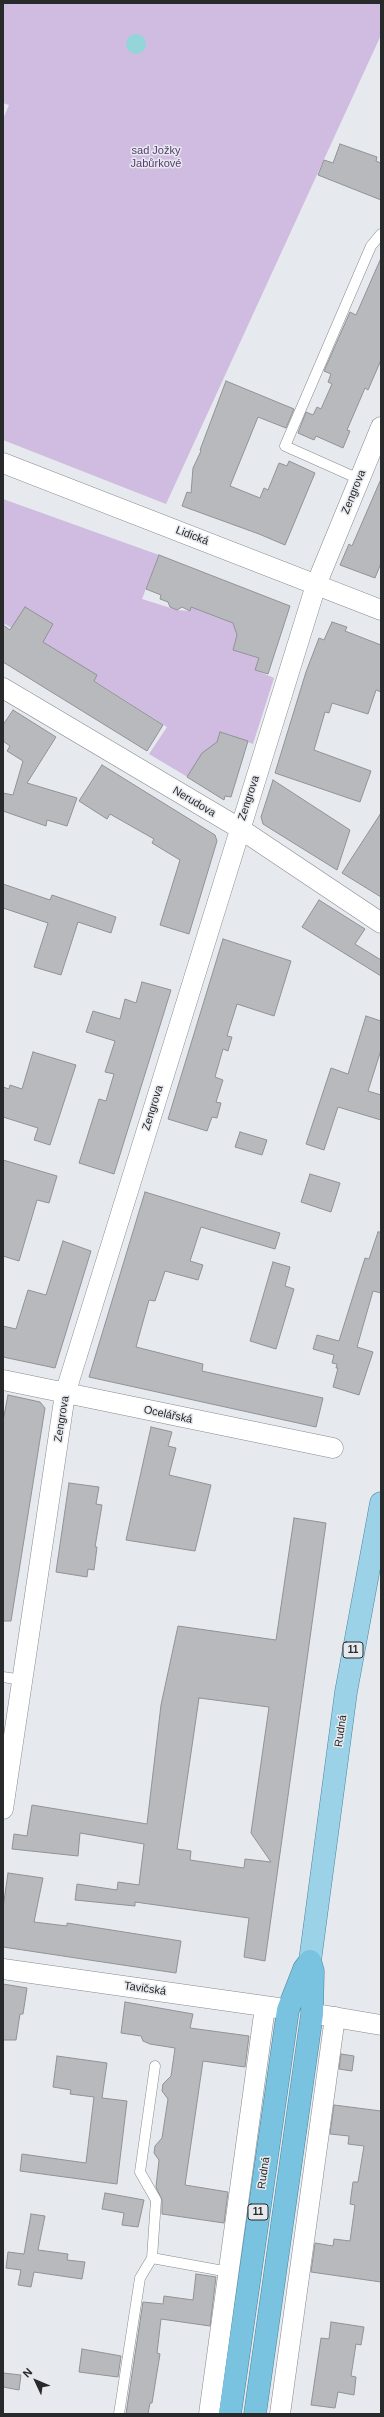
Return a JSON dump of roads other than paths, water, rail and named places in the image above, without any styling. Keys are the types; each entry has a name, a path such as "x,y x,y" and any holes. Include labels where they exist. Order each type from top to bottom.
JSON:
{"highway":[{"name":"Rudná","path":"230,2414 288,2010 304,1969 310,1960"},
{"name":"Rudná","path":"255,2414 312,2014 313,1971 310,1960"}],"main road":[{"name":"Rudná","path":"310,1960 346,1692 381,1503"}],"street":[{"name":"Zengrova","path":"3,1809 65,1394 239,828 316,585 381,427"},
{"name":"Lidická","path":"3,463 381,610"},
{"name":"Nerudova","path":"3,688 239,828 381,923"},
{"name":"Ocelářská","path":"3,1380 332,1448"},
{"name":"Tavičská","path":"3,1969 288,2010"},
{"path":"209,2414 265,2006"},
{"path":"312,2014 381,2025"},
{"path":"280,2414 335,2017"}],"lane":[{"path":"359,479 285,446 371,246 381,234"},
{"path":"3,1677 22,1680"},
{"path":"120,2414 140,2278 152,2258 156,2200 140,2172 155,2066"},
{"path":"152,2258 229,2272"}],"water":[{"path":"136,34 143,37 146,44 143,51 136,54 129,51 126,44 129,37"}],"park label":[{"name":"sad Jožky Jabůrkové","path":"156,157"}]}
